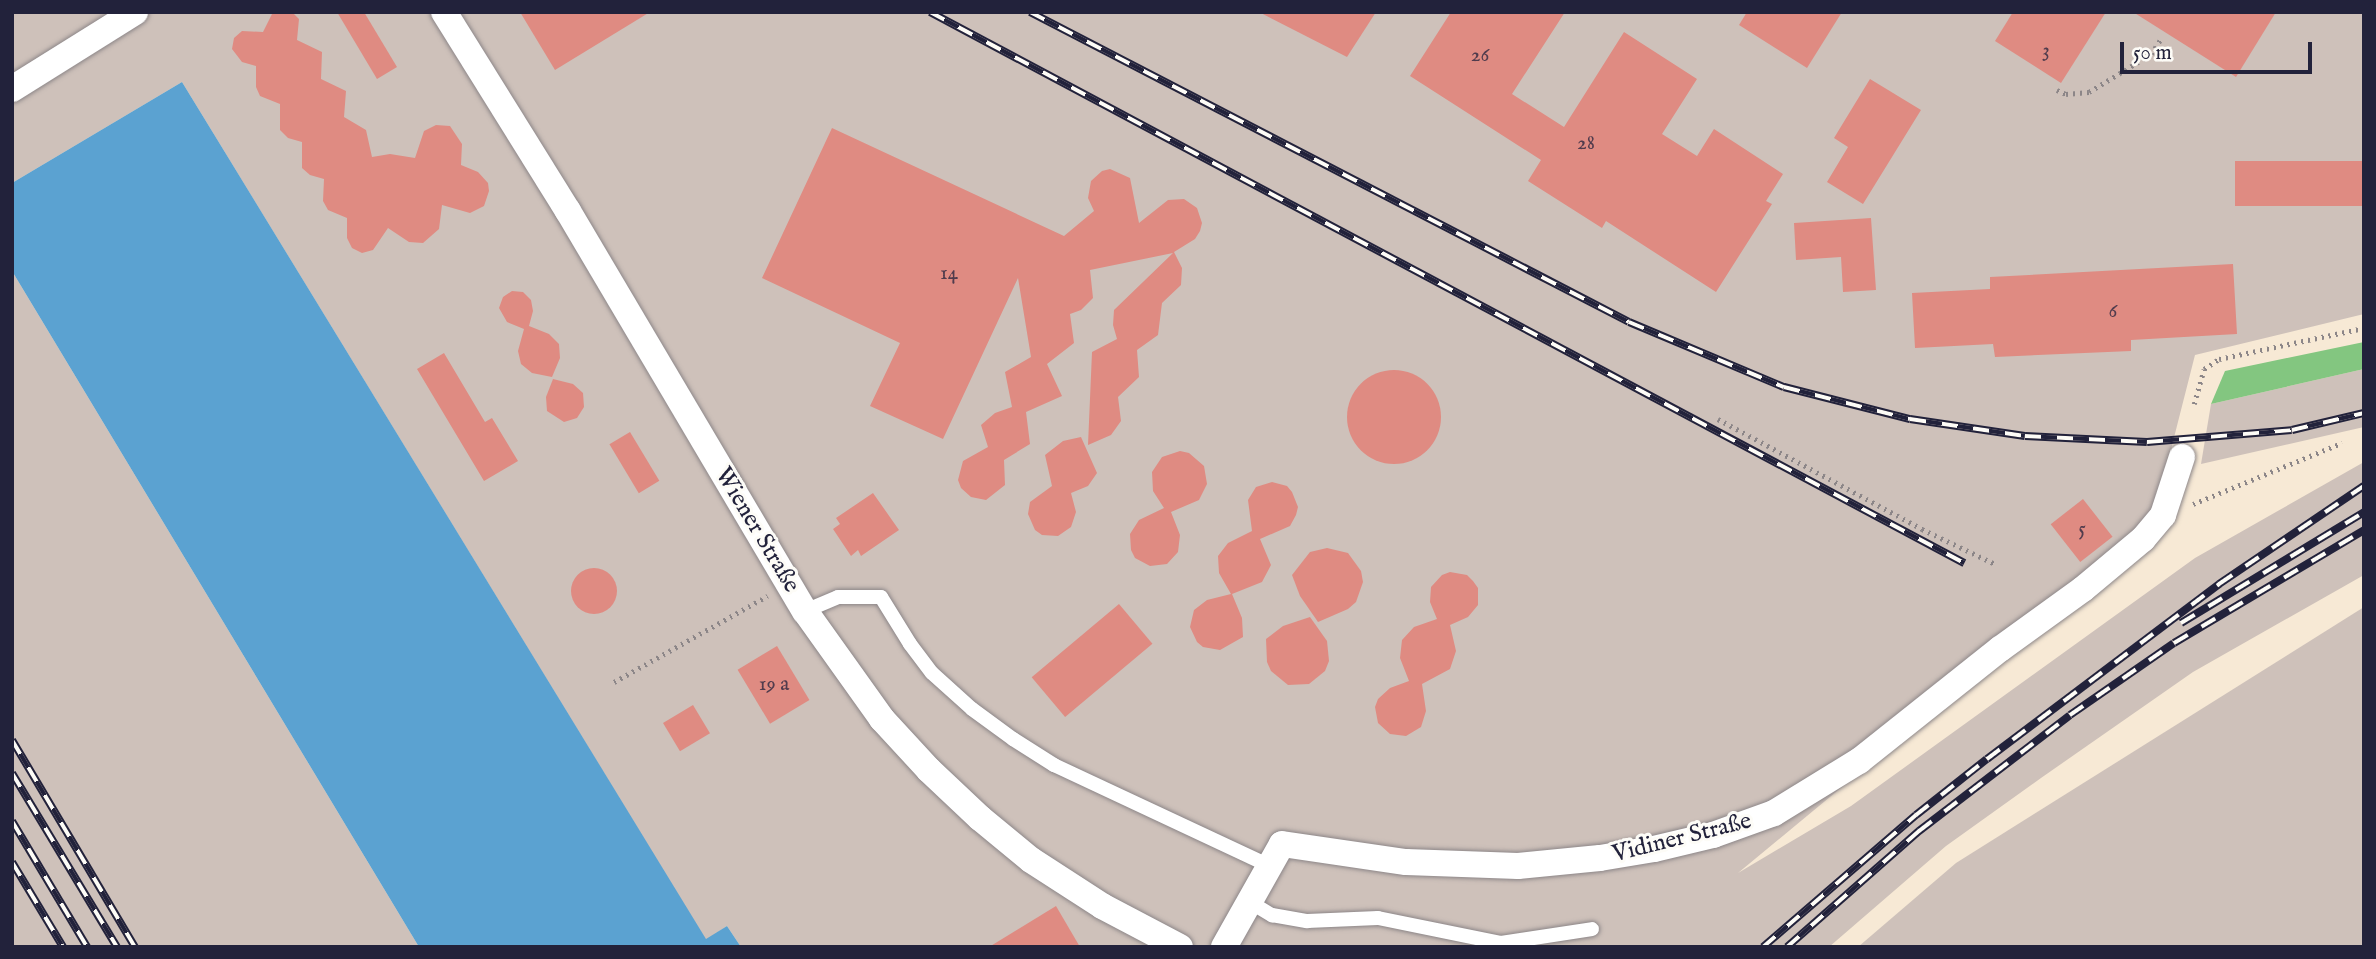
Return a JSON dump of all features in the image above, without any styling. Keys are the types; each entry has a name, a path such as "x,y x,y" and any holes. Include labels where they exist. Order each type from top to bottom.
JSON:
{"street":[{"path":"12,89 135,12"},
{"name":"Wiener Straße","path":"444,12 568,211 805,611 882,719 929,770 980,818 1031,860 1102,906 1180,947"},
{"name":"Vidiner Straße","path":"1224,947 1283,844 1406,862 1518,866 1600,858 1713,835 1774,813 1858,761 2000,649 2083,589 2143,539 2163,515 2182,457"}],"lane":[{"path":"805,611 838,597 881,597 910,644 932,673 972,709 1013,739 1054,765 1270,866"},
{"path":"1250,902 1272,915 1307,921 1378,918 1500,943 1592,929"}],"path":[{"path":"2057,90 2066,94 2089,92 2151,54 2162,37"},
{"path":"2194,404 2204,369 2219,359 2364,328"},
{"path":"1718,419 1922,529 1997,565"},
{"path":"2163,515 2342,443"},
{"path":"614,682 789,584"}],"shaded area":[{"path":"12,12 2364,12 2364,314 2195,355 2150,532 1738,873 1851,806 2195,558 2364,462 2364,575 2193,672 1946,846 1829,947 741,947 727,926 706,940 182,82 12,183"},
{"path":"12,271 419,947 12,947"},
{"path":"2364,369 2364,427 2201,464 2211,404"},
{"path":"2364,607 2364,947 1858,947 1956,863"}],"green space":[{"path":"2364,342 2364,369 2211,404 2225,371"}],"water":[{"path":"182,82 706,939 727,926 741,947 419,947 12,271 12,183"}],"building":[{"path":"273,12 292,12 299,19 297,40 322,52 321,79 346,91 344,117 366,130 372,157 390,154 415,158 424,131 436,125 450,126 462,144 461,165 478,172 488,183 489,191 484,206 470,213 442,205 439,229 423,243 409,242 388,228 373,250 362,253 352,248 347,238 347,218 328,210 323,201 324,179 310,175 302,168 302,142 288,138 280,130 280,104 260,96 256,87 256,66 242,62 232,49 234,38 242,31 263,32"},
{"path":"337,12 364,12 397,67 377,79"},
{"path":"520,12 650,12 555,70"},
{"path":"1259,12 1376,12 1347,57"},
{"path":"1451,12 1565,12 1512,94 1564,127 1624,32 1697,79 1662,134 1697,156 1714,129 1783,174 1766,201 1772,204 1716,292 1606,221 1602,228 1528,181 1541,160 1410,76"},
{"path":"1747,12 1842,12 1807,68 1739,25"},
{"path":"2013,12 2106,12 2061,83 1995,41"},
{"path":"2133,12 2276,12 2236,77"},
{"path":"1870,79 1921,110 1863,204 1827,182 1848,147 1834,138"},
{"path":"832,128 1064,236 1094,211 1088,198 1091,181 1102,171 1110,169 1130,178 1139,223 1168,200 1184,199 1197,208 1202,223 1200,231 1195,239 1174,252 1182,268 1181,285 1162,303 1158,335 1137,350 1139,377 1118,397 1121,421 1111,435 1088,445 1092,352 1117,339 1113,325 1114,310 1173,253 1090,270 1093,298 1081,310 1070,314 1074,343 1047,364 1062,396 1026,412 1030,444 1004,460 1005,485 986,500 971,497 961,488 958,480 963,461 988,447 981,425 995,413 1012,407 1005,372 1031,357 1018,278 943,439 870,406 900,343 762,278"},
{"path":"2235,161 2364,161 2364,206 2235,206"},
{"path":"1871,218 1876,290 1843,292 1841,257 1796,260 1794,223"},
{"path":"2233,264 2237,334 2131,340 2131,351 1995,357 1993,344 1915,348 1912,293 1990,289 1990,277"},
{"path":"512,291 523,292 531,300 533,311 529,326 549,334 559,344 560,358 552,377 532,373 521,364 518,351 524,329 507,322 499,308 503,297"},
{"path":"444,353 485,422 492,418 518,461 484,481 417,369"},
{"path":"1385,370 1403,370 1428,383 1438,399 1441,417 1438,435 1428,451 1403,464 1385,464 1360,451 1347,426 1347,408 1360,383"},
{"path":"553,379 573,384 583,393 584,407 577,418 564,422 547,411 546,397"},
{"path":"630,432 659,481 639,493 609,444"},
{"path":"1081,437 1097,473 1088,486 1071,493 1076,512 1071,527 1058,536 1042,535 1035,530 1028,514 1030,502 1052,486 1045,455 1063,441"},
{"path":"1180,451 1189,453 1204,466 1207,484 1199,500 1171,512 1180,535 1178,552 1167,564 1150,566 1135,558 1131,550 1130,534 1139,520 1164,508 1153,491 1152,472 1162,457"},
{"path":"1272,482 1287,486 1292,492 1298,507 1296,515 1290,526 1260,539 1271,565 1262,582 1232,594 1242,618 1243,637 1220,650 1203,647 1197,642 1190,627 1194,610 1207,600 1231,594 1219,573 1218,556 1228,543 1252,531 1248,500 1256,487"},
{"path":"873,493 899,530 861,556 858,550 851,556 833,529 840,524 836,518"},
{"path":"2083,499 2113,537 2080,562 2051,524"},
{"path":"1327,548 1348,553 1361,571 1363,582 1356,602 1348,609 1318,622 1300,596 1292,575 1310,552"},
{"path":"594,568 611,574 617,591 611,608 594,614 577,608 571,591 577,574"},
{"path":"1450,572 1467,575 1473,581 1478,588 1478,605 1468,617 1450,625 1456,651 1450,669 1422,684 1426,711 1421,727 1406,736 1390,734 1378,723 1375,707 1378,699 1390,688 1409,681 1400,658 1402,640 1414,627 1437,619 1430,602 1431,587 1442,575"},
{"path":"1119,604 1152,644 1065,717 1032,677"},
{"path":"1310,617 1327,641 1329,661 1325,671 1309,684 1288,685 1271,671 1267,662 1266,639 1283,626"},
{"path":"777,646 809,700 770,724 738,670"},
{"path":"693,705 710,733 680,751 663,723"},
{"path":"1056,906 1080,947 989,947"}],"railway":[{"path":"930,12 1964,563"},
{"path":"1030,12 1629,322 1784,387 1910,419 2025,436 2147,442 2292,430 2364,413"},
{"path":"1763,947 1916,815 1987,759 2219,584 2364,486"},
{"path":"2181,623 2364,512"},
{"path":"1787,947 1919,831 2070,715 2174,643 2364,530"},
{"path":"12,740 135,947"},
{"path":"12,773 117,947"},
{"path":"12,821 87,947"},
{"path":"12,862 63,947"}]}
